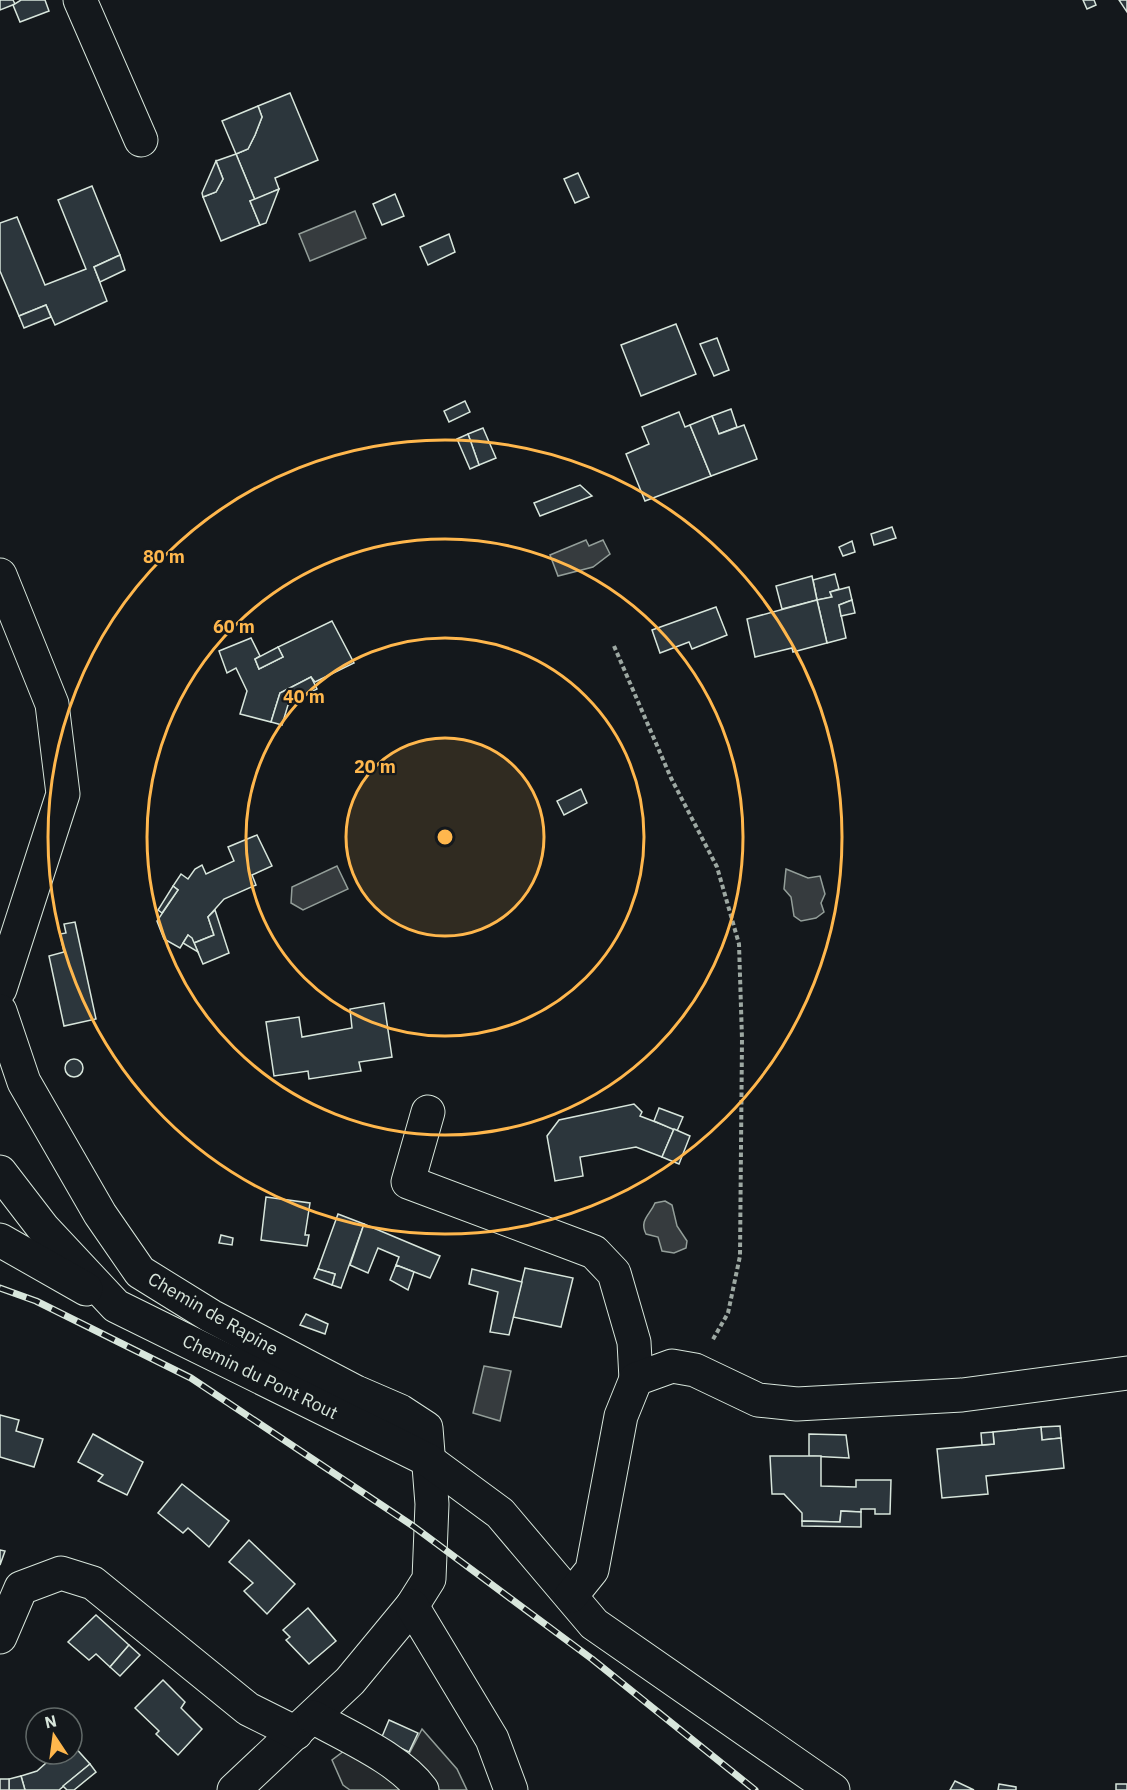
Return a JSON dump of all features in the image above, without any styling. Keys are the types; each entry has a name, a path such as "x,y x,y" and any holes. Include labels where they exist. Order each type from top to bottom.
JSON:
{"street":[{"path":"80,0 141,140"},
{"path":"0,575 52,704 63,794 0,989"},
{"name":"Chemin de Rapine","path":"0,1011 24,1082 100,1214 140,1272 211,1316 356,1392 400,1411 426,1428 428,1460"},
{"path":"428,1112 408,1182 594,1252 614,1273 634,1342 636,1379 621,1416 592,1570 571,1596"},
{"name":"Chemin du Pont Rout","path":"0,1172 43,1228 116,1306 428,1460 500,1512 594,1624 833,1790"},
{"path":"0,1240 116,1306"},
{"path":"636,1379 672,1366 695,1370 758,1400 798,1404 962,1395 1127,1373"},
{"path":"234,1790 350,1681 412,1606 429,1579 432,1504 428,1460"},
{"path":"0,1637 21,1588 61,1573 93,1583 248,1709 305,1725 386,1760 414,1778 422,1790"},
{"path":"412,1606 492,1739 511,1790"}],"path":[{"path":"614,646 671,778 717,867 739,944 742,1039 740,1256 728,1313 695,1370"}],"shaded area":[{"path":"355,211 366,238 310,261 299,234"},
{"path":"586,540 589,546 603,540 610,554 593,567 558,576 550,555"},
{"path":"337,866 348,889 303,910 291,903 292,887"},
{"path":"786,869 808,878 820,876 825,894 821,903 824,912 816,918 801,921 794,916 791,897 784,889"},
{"path":"665,1201 672,1205 677,1226 687,1241 686,1248 674,1253 662,1251 658,1237 646,1234 644,1229 644,1221 655,1203"},
{"path":"484,1366 511,1371 500,1421 473,1413"},
{"path":"422,1729 457,1769 467,1790 350,1790 343,1785 332,1760 368,1733 408,1756"}],"building":[{"path":"0,0 13,0 15,4 0,10"},
{"path":"21,0 45,0 49,11 20,22 13,5"},
{"path":"1083,0 1094,0 1096,5 1087,9"},
{"path":"1119,0 1127,0 1127,12"},
{"path":"290,93 318,160 275,178 279,189 255,200 236,154 248,149 255,135 262,117 258,106"},
{"path":"258,106 262,117 255,135 248,149 236,154 222,121"},
{"path":"236,154 255,200 250,201 260,225 221,241 203,197 216,192 223,179 216,161"},
{"path":"216,161 223,179 216,192 203,197 202,193"},
{"path":"578,173 589,197 575,203 564,179"},
{"path":"92,186 120,255 94,267 107,301 55,325 46,305 19,316 0,271 0,223 17,217 45,285 86,269 58,200"},
{"path":"279,189 266,223 260,225 250,201"},
{"path":"395,194 404,216 382,225 373,204"},
{"path":"449,234 455,252 428,265 420,247"},
{"path":"120,255 125,270 100,282 94,267"},
{"path":"46,305 51,317 24,328 19,316"},
{"path":"676,324 696,374 641,396 621,345"},
{"path":"717,338 729,370 714,376 700,344"},
{"path":"465,401 470,412 449,422 444,411"},
{"path":"731,409 737,427 719,434 712,416"},
{"path":"679,412 685,427 690,425 711,476 645,501 626,454 649,444 642,427"},
{"path":"712,416 719,434 744,425 757,459 711,476 690,425"},
{"path":"483,428 496,458 479,465 468,434"},
{"path":"468,434 479,465 470,469 457,439"},
{"path":"580,485 592,496 540,516 534,503"},
{"path":"892,527 896,538 874,545 871,534"},
{"path":"852,541 855,552 843,556 839,547"},
{"path":"835,574 839,589 830,592 832,597 817,600 813,580"},
{"path":"812,576 817,600 782,609 776,586"},
{"path":"849,587 852,600 839,605 846,638 827,643 817,600 832,597 830,592"},
{"path":"817,600 827,643 793,652 792,648 755,657 747,619"},
{"path":"852,600 855,613 841,616 839,605"},
{"path":"716,607 727,635 692,649 689,642 660,653 652,630"},
{"path":"332,621 354,663 315,682 311,677 280,693 271,722 240,714 247,691 236,668 227,673 219,651 251,638 260,656 255,659 259,669 283,657 278,647"},
{"path":"278,647 283,657 259,669 255,659"},
{"path":"311,677 317,689 288,705 282,725 271,722 280,693"},
{"path":"581,789 587,803 564,815 557,801"},
{"path":"257,835 272,866 252,875 256,885 224,899 208,917 214,935 194,943 188,935 180,948 164,939 157,921 178,890 173,886 181,874 188,879 195,869 202,865 206,874 234,861 228,847"},
{"path":"173,886 178,890 162,913 158,910"},
{"path":"215,910 229,953 203,964 194,943 214,935 208,917"},
{"path":"75,922 96,1019 64,1026 49,956 64,952 60,934 66,933 64,924"},
{"path":"188,935 192,938 198,952 183,943"},
{"path":"384,1003 392,1057 359,1062 361,1071 309,1079 308,1071 274,1076 266,1022 299,1017 302,1037 352,1028 350,1009"},
{"path":"74,1059 82,1064 83,1068 78,1076 74,1077 66,1072 65,1068 70,1060"},
{"path":"634,1104 642,1112 640,1116 674,1129 662,1157 636,1147 580,1157 583,1176 555,1181 547,1136 559,1120"},
{"path":"659,1108 683,1117 677,1131 654,1121"},
{"path":"674,1129 690,1136 679,1164 662,1157"},
{"path":"266,1197 310,1203 305,1235 309,1235 307,1246 261,1240"},
{"path":"338,1214 364,1224 341,1288 332,1285 335,1274 318,1269"},
{"path":"364,1224 440,1256 430,1278 396,1265 399,1257 378,1248 368,1273 350,1265"},
{"path":"221,1235 233,1238 232,1245 219,1243"},
{"path":"396,1265 414,1272 408,1290 390,1280"},
{"path":"525,1268 573,1278 561,1327 513,1317"},
{"path":"318,1269 335,1274 332,1285 314,1278"},
{"path":"472,1269 522,1282 509,1335 490,1332 498,1292 469,1284"},
{"path":"306,1314 328,1324 325,1334 300,1325"},
{"path":"0,1415 19,1420 16,1431 43,1439 34,1467 0,1457"},
{"path":"1060,1426 1061,1438 1042,1440 1041,1427"},
{"path":"1041,1427 1042,1440 1061,1438 1064,1468 986,1476 988,1494 942,1498 937,1449 994,1444 993,1432"},
{"path":"993,1432 994,1444 982,1445 981,1433"},
{"path":"93,1434 143,1462 127,1495 98,1481 103,1475 78,1462"},
{"path":"809,1434 846,1435 849,1458 809,1456"},
{"path":"770,1456 821,1456 821,1486 856,1487 856,1480 891,1480 890,1514 875,1514 875,1509 861,1509 861,1512 841,1511 840,1522 802,1521 802,1513 784,1494 772,1494"},
{"path":"182,1484 229,1521 209,1547 188,1528 183,1533 158,1513"},
{"path":"841,1511 861,1512 861,1527 802,1526 802,1521 840,1522"},
{"path":"249,1540 295,1584 267,1614 244,1591 253,1583 229,1562"},
{"path":"0,1550 5,1551 0,1565"},
{"path":"308,1608 336,1641 309,1664 286,1640 290,1637 283,1630"},
{"path":"96,1615 129,1645 110,1667 96,1654 89,1660 68,1642"},
{"path":"129,1645 140,1655 120,1676 110,1667"},
{"path":"163,1680 185,1702 181,1708 202,1729 178,1755 156,1734 159,1731 135,1708"},
{"path":"389,1720 418,1733 409,1752 381,1739"},
{"path":"84,1757 90,1764 59,1790 25,1790 21,1776 37,1771 43,1766 84,1766"},
{"path":"90,1764 96,1772 74,1790 67,1790 63,1786"},
{"path":"21,1776 25,1790 9,1790 9,1779"},
{"path":"0,1779 9,1779 9,1790 0,1790"},
{"path":"955,1781 974,1790 950,1790"},
{"path":"999,1784 1016,1787 1016,1790 998,1790"},
{"path":"1116,1784 1127,1784 1127,1790 1116,1790"}],"railway":[{"path":"0,1288 36,1301 191,1378 413,1526 592,1659 755,1790"}]}
